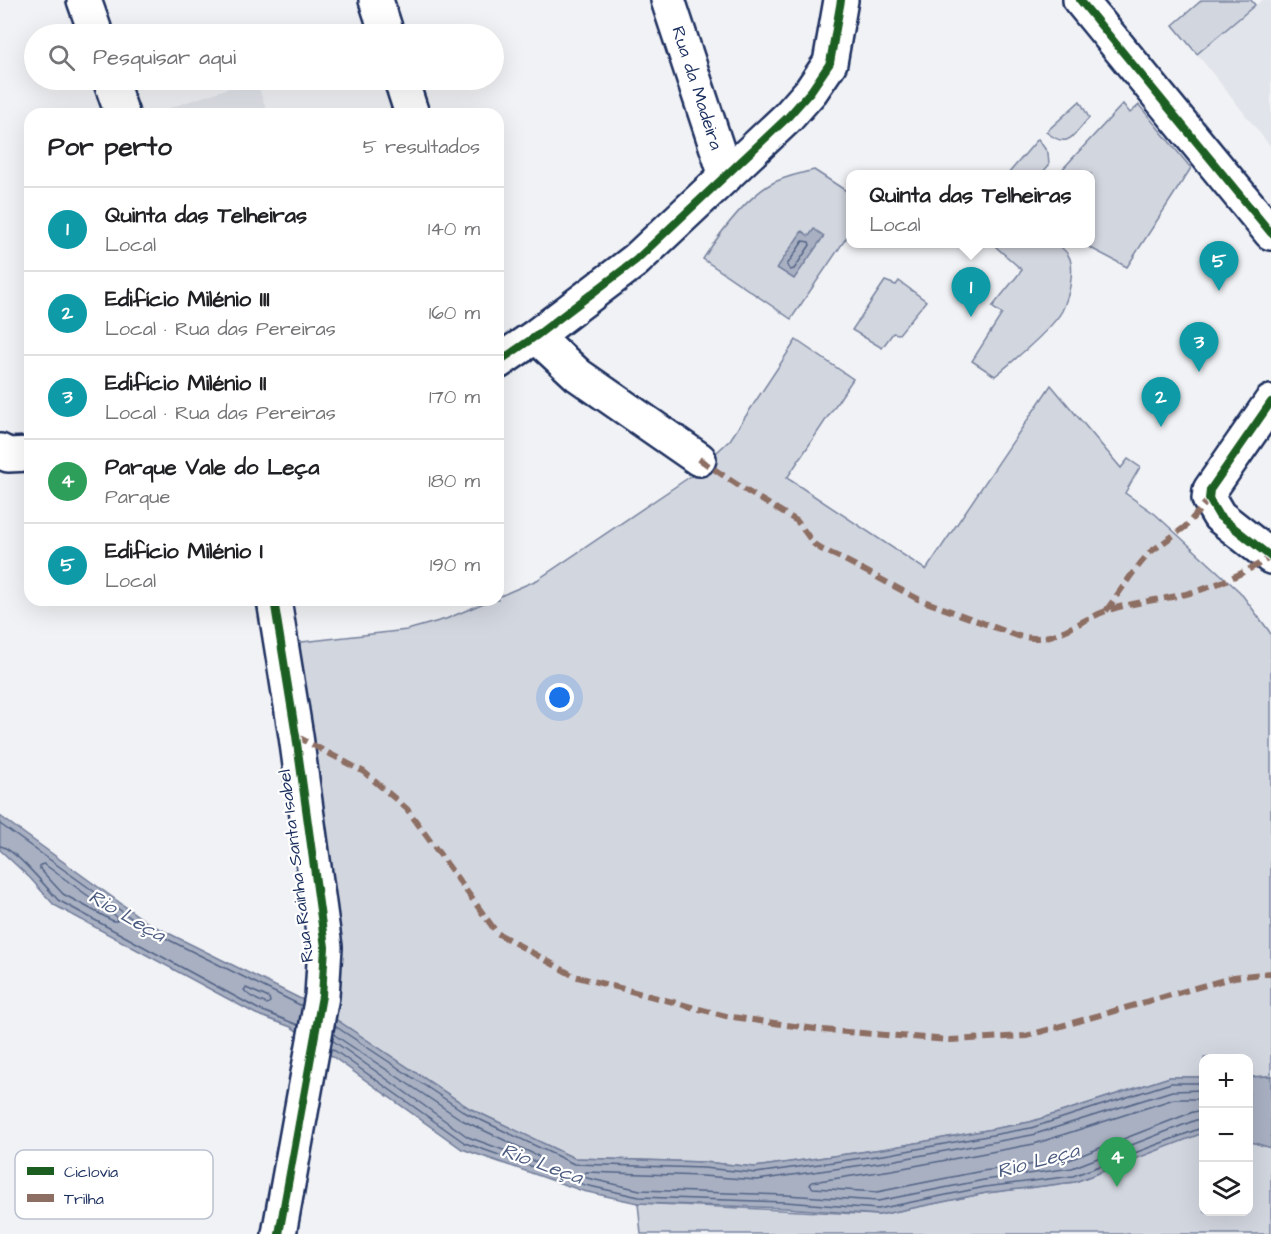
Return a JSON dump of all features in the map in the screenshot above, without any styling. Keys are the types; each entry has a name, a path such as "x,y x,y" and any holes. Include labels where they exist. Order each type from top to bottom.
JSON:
{"street":[{"path":"84,0 92,24"},
{"path":"376,0 384,24"},
{"name":"Rua da Madeira","path":"668,0 726,176"},
{"path":"504,358 636,260 788,117 811,91 830,63 841,0"},
{"path":"1080,0 1271,233"},
{"path":"114,90 120,108"},
{"path":"404,90 410,108"},
{"path":"536,336 578,375 699,459"},
{"path":"1271,402 1209,495 1219,516 1271,557"},
{"path":"0,452 8,455 24,454"},
{"name":"Rua Rainha Santa Isabel","path":"275,606 296,736 325,947 322,996 279,1234"}],"shaded area":[{"path":"1202,0 1251,0 1255,5 1197,54 1173,25"},
{"path":"1262,0 1271,0 1271,147 1197,54"},
{"path":"223,90 260,90 266,108 169,108"},
{"path":"1080,101 1089,118 1074,135 1060,140 1046,132"},
{"path":"1123,104 1130,113 1139,105 1191,168 1127,267 1091,248 1095,248 1095,170 1062,170"},
{"path":"1038,139 1048,153 1049,165 1045,170 1011,170"},
{"path":"814,170 846,191 846,238 791,319 703,259 733,218 750,200 769,185"},
{"path":"997,248 1062,248 1071,263 1070,288 1062,311 1050,327 995,376 972,361 1002,314 992,307 1022,270"},
{"path":"885,281 896,285 899,281 926,301 899,334 893,333 882,348 852,330"},
{"path":"796,340 853,379 787,478 926,570 1051,385 1121,468 1128,459 1140,467 1125,493 1155,514 1240,592 1271,635 1271,1076 1253,1077 1253,1054 1199,1054 1199,1077 1170,1077 1030,1122 889,1148 755,1167 703,1162 574,1158 469,1108 330,1016 292,660 302,642 407,630 446,619 477,606 504,606 504,594 537,580 691,476 730,440"},
{"path":"1199,1134 1199,1216 1253,1216 1253,1142 1271,1148 1271,1234 641,1234 638,1203 879,1215 986,1193 1075,1182"}],"water":[{"path":"814,229 824,236 794,279 777,268 802,231 809,236"},
{"name":"Rio Leça","path":"0,816 148,923 319,1008 469,1108 574,1158 703,1162 755,1167 889,1148 1030,1122 1170,1077 1199,1077 1199,1135 1075,1182 986,1193 879,1215 785,1208 638,1203 583,1191 462,1149 291,1027 256,1014 54,905 0,850"},
{"path":"1271,1076 1271,1148 1253,1143 1253,1077"}],"marked path":[{"path":"699,459 797,521 814,544 821,549 918,599 1018,636 1031,638 1054,635 1109,610 1197,591 1230,578 1271,557"},
{"path":"1106,611 1149,553 1185,527 1209,499"},
{"path":"296,736 364,772 407,809 497,933 574,976 726,1016 822,1030 950,1040 1026,1036 1234,977 1271,973"}],"cycle path":[{"path":"504,358 636,260 788,117 811,91 830,63 841,0"},
{"path":"1080,0 1271,233"},
{"path":"1271,402 1210,490 1209,499 1219,516 1271,557"},
{"path":"275,606 296,736 325,947 322,996 279,1234"}],"place":[{"name":"Edifício Milénio I","path":"1219,291"},
{"name":"Quinta das Telheiras","path":"971,317"},
{"name":"Edifício Milénio II","path":"1199,372"},
{"name":"Edifício Milénio III","path":"1161,427"},
{"name":"Parque Vale do Leça","path":"1117,1187"}]}
